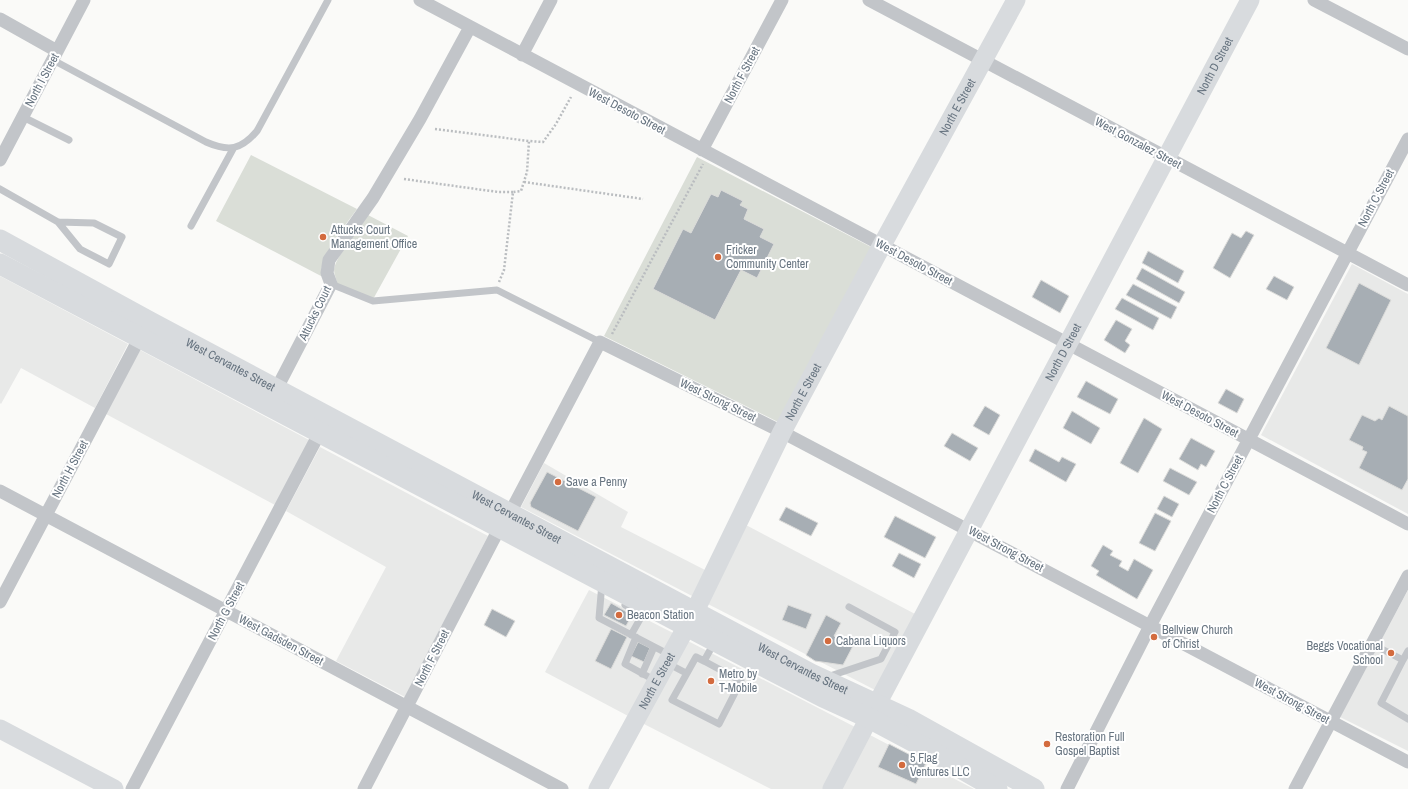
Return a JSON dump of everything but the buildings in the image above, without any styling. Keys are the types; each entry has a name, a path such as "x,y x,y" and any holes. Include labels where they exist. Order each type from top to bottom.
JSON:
{"main road":[{"name":"West Cervantes Street","path":"0,240 420,465 505,520 603,588 645,610 691,618 715,641 823,698 873,711 1034,789"},
{"name":"West Cervantes Street","path":"0,264 320,432 505,520 691,618 822,679 931,750 997,789"},
{"path":"176,356 194,356 207,361 262,390 269,391 276,388"},
{"path":"320,432 326,427 334,428 394,459 420,465"}],"street":[{"name":"North I Street","path":"0,160 84,0"},
{"name":"West Desoto Street","path":"420,0 1408,524"},
{"path":"522,54 551,0"},
{"name":"North F Street","path":"705,152 782,0"},
{"name":"West Gonzalez Street","path":"869,0 1408,285"},
{"name":"North E Street","path":"598,789 649,678 669,659 691,618 782,432 1016,0"},
{"name":"North D Street","path":"832,789 873,711 895,651 970,530 1250,0"},
{"path":"1314,0 1408,49"},
{"path":"0,19 55,56"},
{"name":"Attucks Court","path":"276,388 331,284 327,273 330,260 373,198 420,119 470,27"},
{"name":"North C Street","path":"1067,789 1150,626 1408,139"},
{"name":"North H Street","path":"0,602 140,337"},
{"name":"North F Street","path":"364,789 505,520 603,344"},
{"name":"West Strong Street","path":"603,344 782,432 1408,762"},
{"name":"North G Street","path":"132,789 320,432"},
{"name":"West Gadsden Street","path":"0,491 562,789"},
{"path":"1295,789 1408,576"},
{"path":"0,729 114,789"}],"lane":[{"path":"55,56 206,142 218,147 233,149 242,145 257,131 328,0"},
{"path":"23,117 69,140"},
{"path":"191,226 233,149"},
{"path":"0,189 58,222 80,249 109,264 122,237 94,223 58,222"},
{"path":"331,284 374,301 496,290 603,344"},
{"path":"603,588 599,618 654,647 686,674"},
{"path":"619,601 645,610 633,636 625,664 649,678 654,647"},
{"path":"822,679 881,659 895,651 895,632 849,607"},
{"path":"704,661 715,641"},
{"path":"1372,644 1403,660"},
{"path":"1408,651 1381,703 1408,718"},
{"path":"696,657 704,661 741,681 719,724 672,700 696,657"}],"path":[{"path":"435,129 529,142 543,142 556,124 571,97"},
{"path":"404,178 498,192 521,191 528,172 529,142"},
{"path":"603,344 705,152"},
{"path":"524,182 643,199"},
{"path":"496,290 504,270 513,192"}],"shaded area":[{"path":"251,155 357,209 328,250 321,268 321,276 216,221"},
{"path":"697,157 873,248 780,423 604,336"},
{"path":"368,215 408,236 371,303 337,285 334,273 339,257"},
{"path":"1352,264 1408,294 1408,514 1261,435"},
{"path":"0,276 128,344 95,408 21,368 1,404 0,403"},
{"path":"140,350 309,440 275,505 106,414"},
{"path":"320,447 488,536 405,697 336,661 386,567 286,511"},
{"path":"544,463 628,512 621,527 707,571 694,597 521,507"},
{"path":"744,524 917,615 877,691 706,603"},
{"path":"589,590 675,634 630,717 545,672"},
{"name":"Beggs Vocational School","path":"1408,590 1408,751 1340,717"},
{"path":"686,640 857,728 825,789 771,789 642,723"},
{"path":"868,734 974,789 839,789"}],"place":[{"name":"Attucks Court Management Office","path":"323,237"},
{"name":"Fricker Community Center","path":"718,257"},
{"name":"Save a Penny","path":"558,482"},
{"name":"Beacon Station","path":"619,615"},
{"name":"Bellview Church of Christ","path":"1154,637"},
{"name":"Cabana Liquors","path":"828,641"},
{"name":"Beggs Vocational School","path":"1391,653"},
{"name":"Metro by T-Mobile","path":"711,681"},
{"name":"Restoration Full Gospel Baptist","path":"1047,744"},
{"name":"5 Flag Ventures LLC","path":"902,765"}]}
